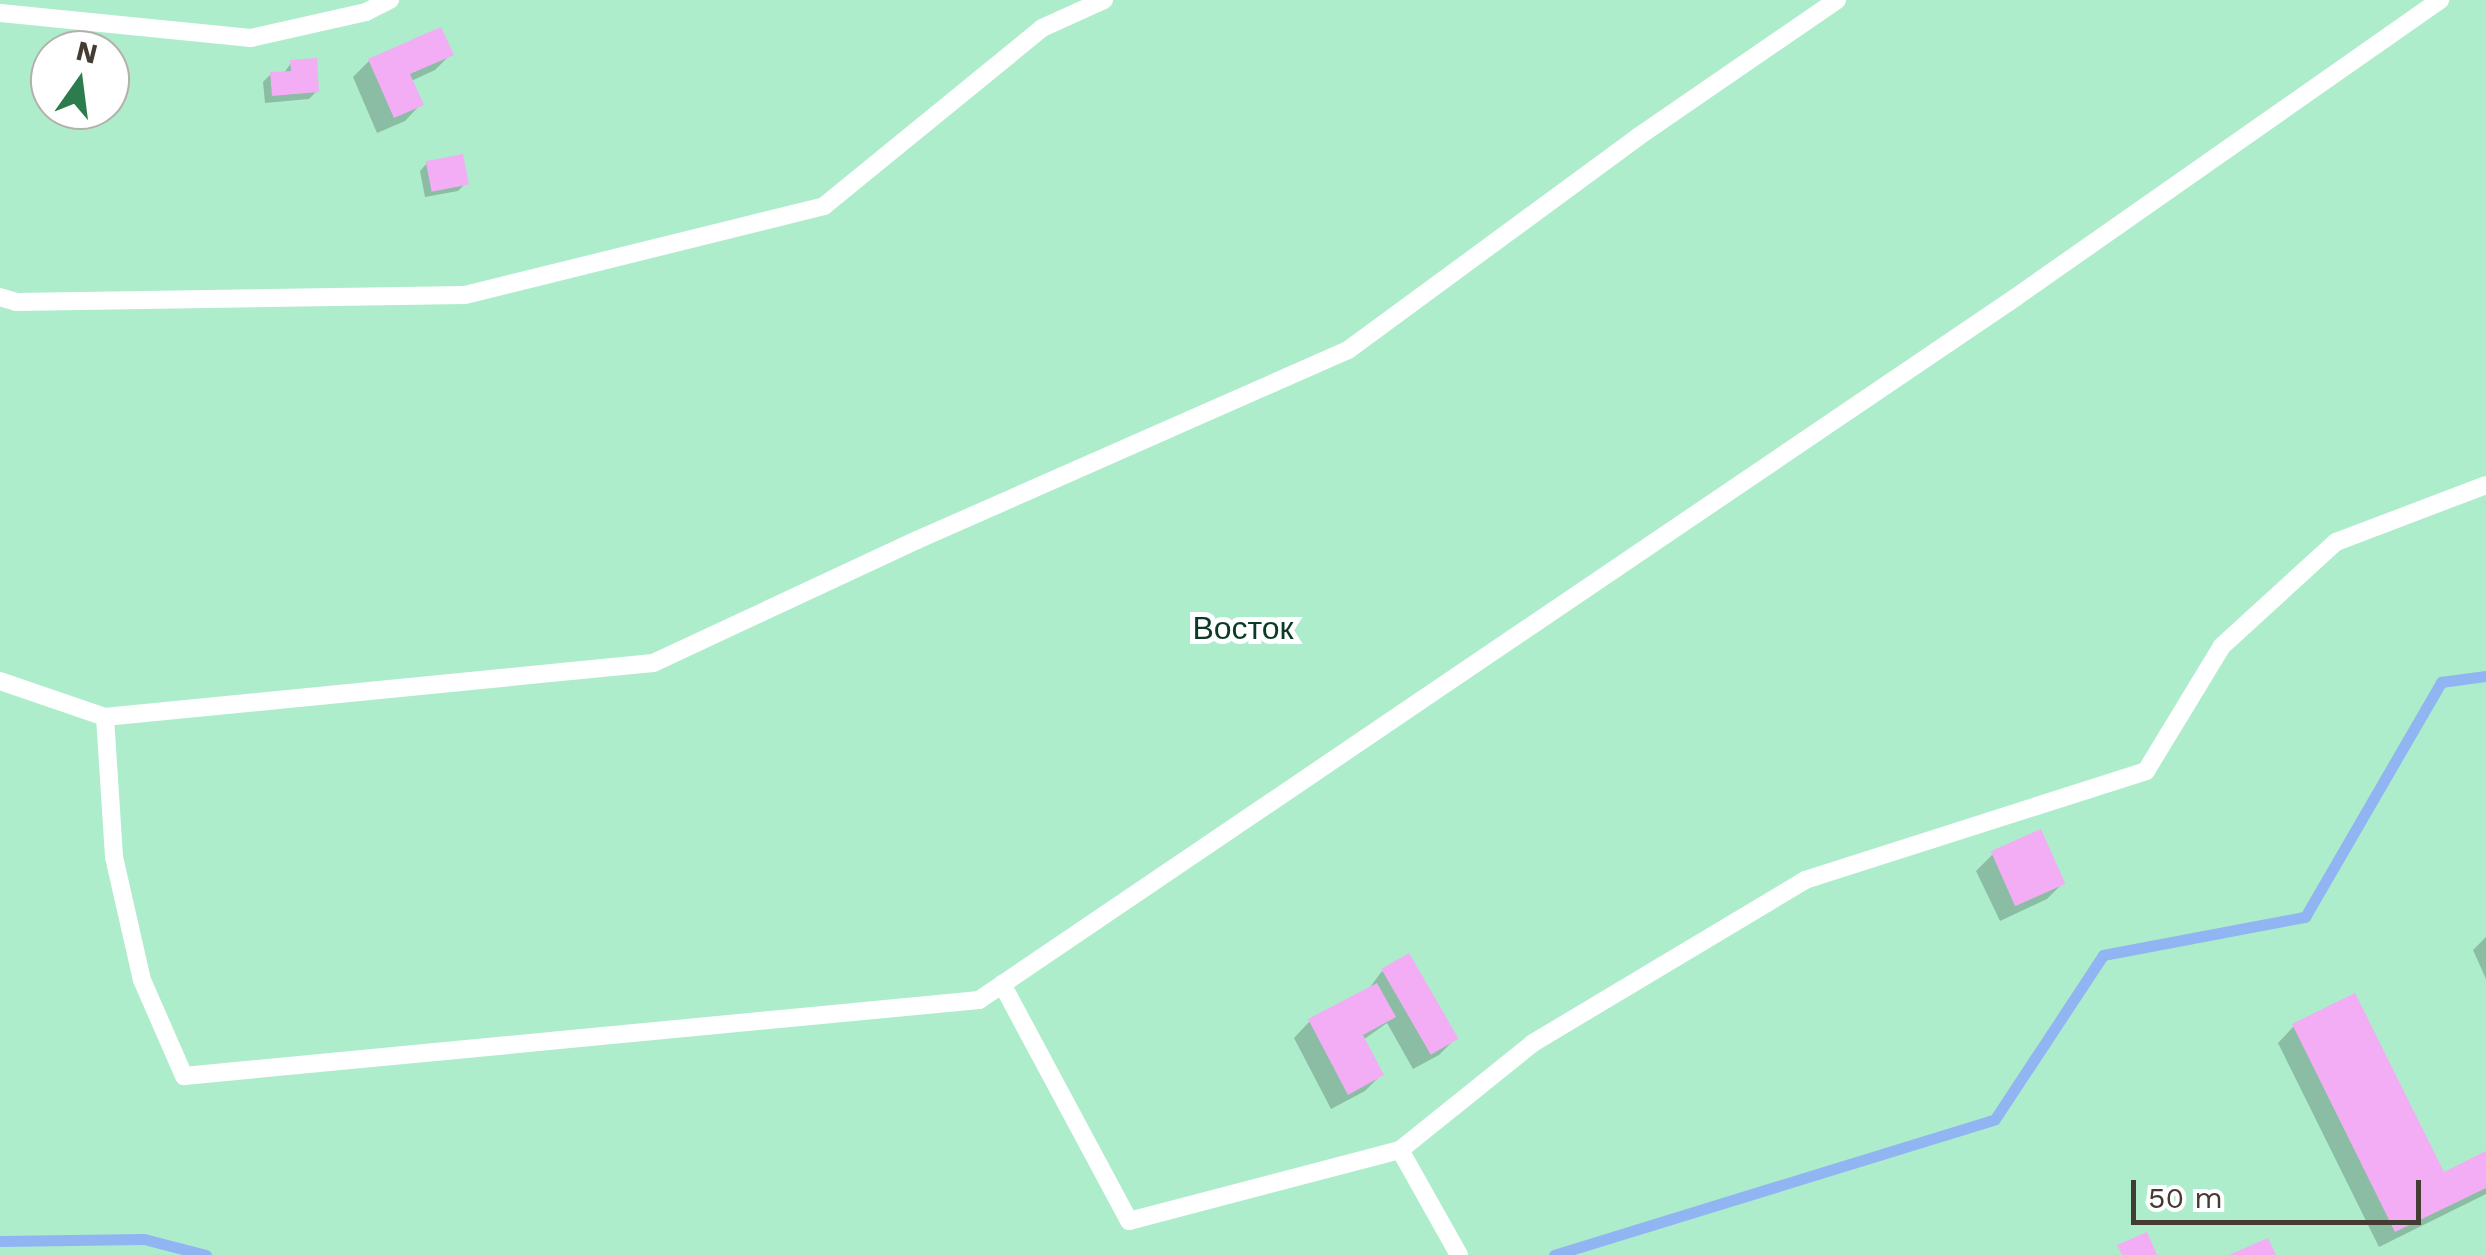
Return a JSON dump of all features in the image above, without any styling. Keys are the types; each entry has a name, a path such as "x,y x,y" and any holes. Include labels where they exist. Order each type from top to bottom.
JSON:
{"lane":[{"path":"0,13 251,38 366,12 390,0"},
{"path":"0,297 16,302 464,295 824,206 1042,28 1104,0"},
{"path":"0,681 105,717 653,663 917,540 1348,350 1638,138 1838,0"},
{"path":"105,717 114,857 142,980 184,1076 979,1000 2016,297 2440,0"},
{"path":"1002,984 1129,1221 1400,1150 1532,1043 1805,880 2146,772 2222,646 2336,542 2486,485"},
{"path":"1400,1150 1459,1255"}],"green space":[{"name":"Восток","path":"0,0 2486,0 2486,1255 0,1255"}],"building":[{"path":"441,27 454,55 410,74 424,105 394,118 368,59"},
{"path":"317,58 319,92 272,96 270,72 291,71 290,60"},
{"path":"463,154 469,184 432,192 426,161"},
{"path":"2041,829 2065,884 2015,906 1991,851"},
{"path":"1409,953 1458,1039 1431,1055 1381,969"},
{"path":"1377,983 1396,1017 1363,1035 1384,1075 1348,1095 1308,1019"},
{"path":"2355,993 2444,1172 2486,1151 2486,1188 2395,1232 2292,1024"},
{"path":"2147,1232 2157,1255 2122,1255 2117,1245"},
{"path":"2268,1238 2276,1255 2229,1255"}],"waterway":[{"path":"1554,1255 1995,1119 2103,955 2305,917 2441,682 2486,676"},
{"path":"0,1241 144,1239 206,1255"}]}
